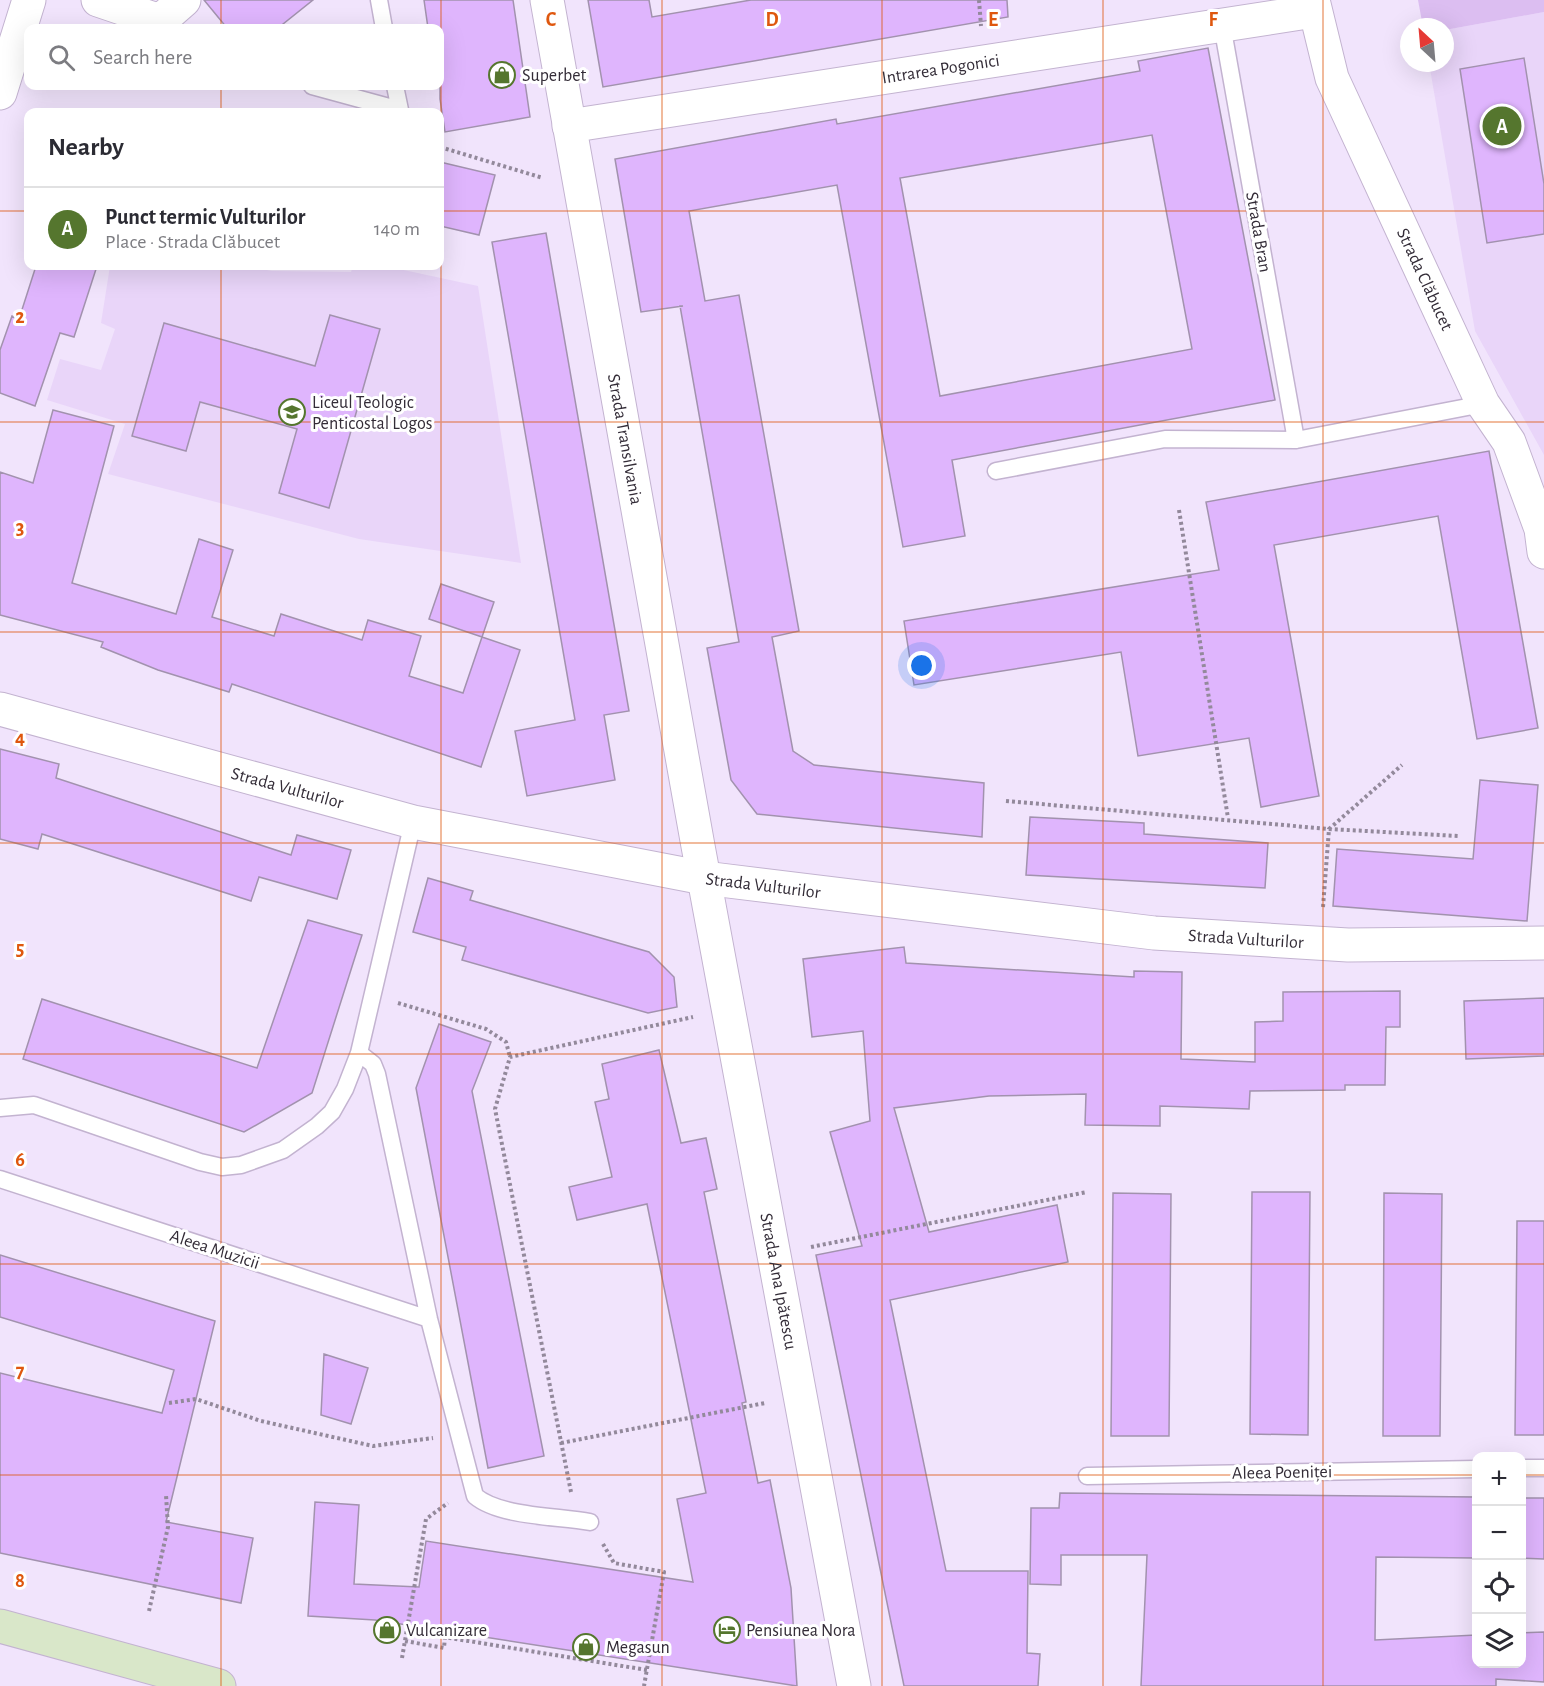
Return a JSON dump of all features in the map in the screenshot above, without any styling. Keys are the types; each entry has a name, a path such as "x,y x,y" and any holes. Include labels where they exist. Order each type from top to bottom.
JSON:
{"main road":[{"path":"0,1626 219,1686"}],"street":[{"path":"0,93 29,0"},
{"path":"98,0 172,16"},
{"name":"Strada Transilvania","path":"547,0 704,878"},
{"name":"Intrarea Pogonici","path":"569,126 1222,25 1314,6"},
{"name":"Strada Clăbucet","path":"1314,6 1332,78 1483,404 1509,442 1541,529 1544,552"},
{"name":"Strada Vulturilor","path":"0,709 413,822 704,878 1154,933 1320,944 1544,943"},
{"name":"Strada Ana Ipătescu","path":"704,878 854,1686"}],"lane":[{"path":"379,0 383,24"},
{"name":"Strada Bran","path":"1222,25 1296,440"},
{"path":"327,90 393,108"},
{"path":"396,90 400,108"},
{"path":"996,471 1165,439 1296,440 1483,404"},
{"path":"0,1108 34,1105 200,1162 222,1167 241,1166 283,1150 302,1138 332,1112 345,1089 359,1053 413,822"},
{"path":"359,1053 367,1057 377,1074 429,1319 470,1487 475,1496 490,1506 583,1521"},
{"name":"Aleea Muzicii","path":"0,1179 429,1319"},
{"path":"1526,1468 1544,1468"},
{"name":"Aleea Poeniței","path":"1087,1476 1472,1469"}],"path":[{"path":"444,148 545,179"},
{"path":"1179,510 1228,818"},
{"path":"1320,944 1329,829 1402,765"},
{"path":"1006,801 1228,818 1329,829 1458,836"},
{"path":"373,995 486,1029 506,1042 510,1057 495,1109 561,1443 583,1521 614,1563 664,1572 644,1686"},
{"path":"510,1057 693,1017"},
{"path":"811,1247 1087,1192"},
{"path":"169,1402 195,1400 261,1421 373,1446 458,1434"},
{"path":"561,1443 771,1402"},
{"path":"402,1658 426,1520 470,1487"},
{"path":"149,1611 168,1527 166,1495"},
{"path":"413,1632 647,1670"},
{"path":"405,1641 444,1648 445,1637"}],"shaded area":[{"path":"1418,0 1544,0 1544,12 1454,28 1454,18 1421,18"},
{"path":"1544,12 1544,455 1475,331 1431,72 1454,72 1454,28"},
{"name":"Liceul Teologic Penticostal Logos","path":"109,270 351,272 352,270 404,270 478,286 521,563 359,539 108,474 125,424 47,400 60,359 101,370 115,329 101,323"}],"building":[{"path":"204,0 313,0 283,24 224,24"},
{"path":"424,0 513,0 530,117 445,132 444,108 441,108 440,99 440,90 444,90 444,24 427,24"},
{"path":"588,0 649,0 652,17 751,0 1007,0 1008,17 603,87"},
{"path":"1208,48 1275,400 952,460 965,536 903,547 837,185 689,211 705,301 739,295 799,631 772,637 793,751 814,765 984,783 982,837 757,814 731,780 707,648 739,642 680,306 641,312 615,159 836,119 837,124 1140,71 1138,61","holes":["1152,135 1192,349 940,396 900,178"]},
{"path":"1524,58 1544,184 1544,234 1487,243 1460,69"},
{"path":"444,163 495,175 479,235 444,227"},
{"path":"546,233 629,711 604,715 615,780 527,796 515,731 575,720 492,242"},
{"path":"35,270 96,270 74,337 60,333 35,406 0,393 0,350 12,316 19,319"},
{"path":"330,315 380,329 329,508 279,493 297,429 200,402 186,451 132,436 164,323 315,366"},
{"path":"53,410 114,426 72,583 176,614 199,539 233,550 212,617 274,636 281,614 362,640 368,620 421,636 409,676 463,693 482,637 520,650 481,767 232,684 229,692 158,670 101,647 103,642 0,615 0,472 33,483"},
{"path":"1489,451 1538,728 1477,739 1438,516 1274,545 1319,796 1261,807 1249,738 1138,756 1121,652 914,685 904,621 1219,570 1206,502"},
{"path":"441,584 494,602 482,637 429,619"},
{"path":"0,749 59,764 56,778 291,855 297,835 351,850 337,899 259,877 251,901 42,834 38,849 0,839"},
{"path":"1480,780 1538,785 1527,921 1333,906 1337,849 1473,859"},
{"path":"1030,817 1144,823 1144,834 1268,843 1265,888 1026,875"},
{"path":"428,878 473,891 470,900 649,952 674,977 677,1007 648,1013 462,960 466,947 413,932"},
{"path":"308,920 362,935 312,1093 244,1132 23,1059 42,999 257,1068"},
{"path":"904,947 906,963 1134,977 1134,971 1182,972 1181,1059 1255,1062 1255,1022 1283,1021 1283,992 1400,991 1400,1027 1386,1027 1385,1085 1345,1085 1345,1090 1250,1091 1249,1109 1160,1106 1160,1126 1085,1125 1086,1094 989,1096 894,1108 929,1232 1057,1205 1068,1262 890,1300 946,1571 1028,1571 1027,1653 1040,1654 1038,1686 904,1686 816,1255 862,1246 830,1132 870,1121 863,1031 812,1037 803,959"},
{"path":"1544,998 1544,1056 1466,1059 1464,1001"},
{"path":"439,1024 491,1042 472,1091 544,1456 488,1468 416,1088"},
{"path":"659,1050 681,1143 706,1138 717,1189 704,1192 746,1402 742,1403 758,1483 770,1480 791,1588 797,1686 375,1620 308,1616 315,1502 359,1505 354,1584 419,1587 426,1541 693,1582 677,1499 706,1493 647,1204 577,1220 569,1187 612,1177 595,1102 609,1099 602,1064"},
{"path":"1252,1192 1310,1192 1308,1435 1250,1434"},
{"path":"1113,1193 1171,1194 1169,1436 1111,1436"},
{"path":"1384,1193 1442,1194 1440,1436 1383,1436"},
{"path":"1517,1221 1544,1221 1544,1435 1515,1435"},
{"path":"0,1255 215,1321 166,1522 253,1538 241,1603 0,1553 0,1373 162,1413 174,1370 0,1317"},
{"path":"324,1354 368,1368 351,1424 321,1415"},
{"path":"1060,1493 1472,1497 1472,1558 1376,1557 1375,1640 1472,1635 1472,1668 1526,1668 1526,1633 1544,1632 1544,1682 1496,1679 1496,1686 1141,1686 1147,1555 1061,1555 1061,1585 1030,1584 1031,1508 1059,1508"},
{"path":"1526,1498 1544,1498 1544,1559 1526,1558"}],"place":[{"name":"Superbet","path":"502,75"},
{"name":"Punct termic Vulturilor","path":"1502,126"},
{"name":"Liceul Teologic Penticostal Logos","path":"292,412"},
{"name":"Vulcanizare","path":"387,1630"},
{"name":"Pensiunea Nora","path":"727,1630"},
{"name":"Megasun","path":"586,1647"}]}
